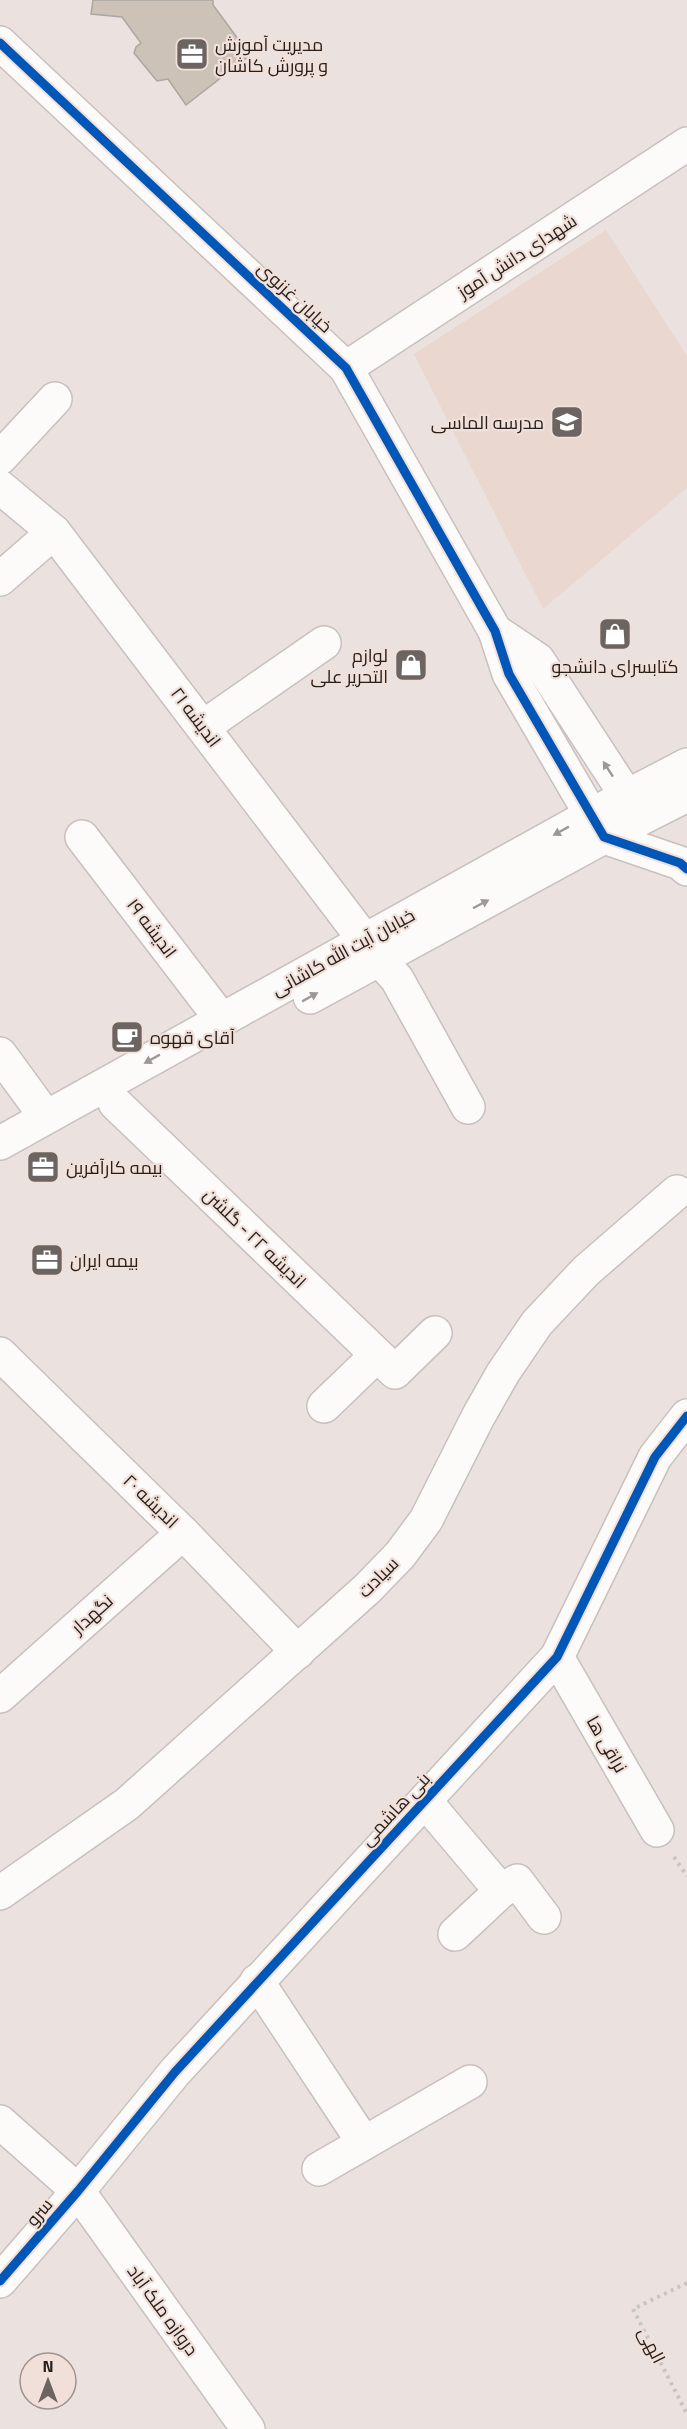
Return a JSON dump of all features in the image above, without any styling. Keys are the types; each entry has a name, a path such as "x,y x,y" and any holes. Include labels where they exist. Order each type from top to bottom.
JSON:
{"street":[{"name":"خیابان غزنوی","path":"0,43 346,368 495,631"},
{"name":"شهدای دانش آموز","path":"346,368 687,144"},
{"path":"0,458 55,399"},
{"name":"اندیشه ۲۱","path":"0,487 54,532 397,979 468,1107"},
{"path":"0,579 54,532"},
{"path":"495,631 538,660 633,807"},
{"path":"495,631 509,674 597,826 680,863 687,869"},
{"path":"203,727 324,643"},
{"name":"خیابان آیت الله کاشانی","path":"0,1166 115,1103 372,949 633,807 687,765"},
{"name":"خیابان آیت الله کاشانی","path":"633,807 687,795"},
{"name":"اندیشه ۱۹","path":"82,837 222,1020"},
{"name":"خیابان آیت الله کاشانی","path":"0,1143 222,1020 372,949"},
{"path":"0,1054 46,1117"},
{"name":"اندیشه ۲۲ - گلشن","path":"115,1103 386,1363"},
{"name":"سیادت","path":"0,1893 128,1804 367,1589 400,1555 426,1520 478,1417 504,1372 537,1323 586,1271 677,1192"},
{"path":"324,1406 435,1332"},
{"name":"اندیشه ۲۰","path":"0,1354 183,1533 298,1652"},
{"name":"بنی هاشمی","path":"78,2191 175,2072 257,1980 557,1657 655,1457 687,1416"},
{"name":"نگهدار","path":"0,1696 183,1533"},
{"name":"نراقی ها","path":"557,1657 657,1830"},
{"path":"425,1800 501,1891"},
{"path":"455,1934 501,1891 517,1881 544,1917"},
{"path":"257,1980 364,2143"},
{"path":"319,2169 470,2082"},
{"name":"دروازه ملک آباد","path":"0,2122 78,2191 248,2429"},
{"name":"سرو","path":"0,2281 78,2191"}],"shaded area":[{"name":"مدرسه الماسی","path":"606,230 687,356 687,488 543,609 414,354"}],"building":[{"name":"مدیریت آموزش و پرورش کاشان","path":"93,0 213,0 213,5 250,55 186,105 168,79 157,81 134,53 136,47 141,43 122,17 91,14"}],"cycle path":[{"path":"0,43 346,368 495,631 509,674 604,837 680,863 687,869"},
{"path":"0,2281 78,2191 175,2072 557,1657 655,1457 687,1416"}],"place":[{"name":"مدیریت آموزش و پرورش کاشان","path":"192,54"},
{"name":"مدرسه الماسی","path":"567,422"},
{"name":"کتابسرای دانشجو","path":"615,634"},
{"name":"لوازم التحریر علی","path":"411,665"},
{"name":"آقای قهوه","path":"127,1037"},
{"name":"بیمه کارآفرین","path":"43,1167"},
{"name":"بیمه ایران","path":"47,1260"}]}
